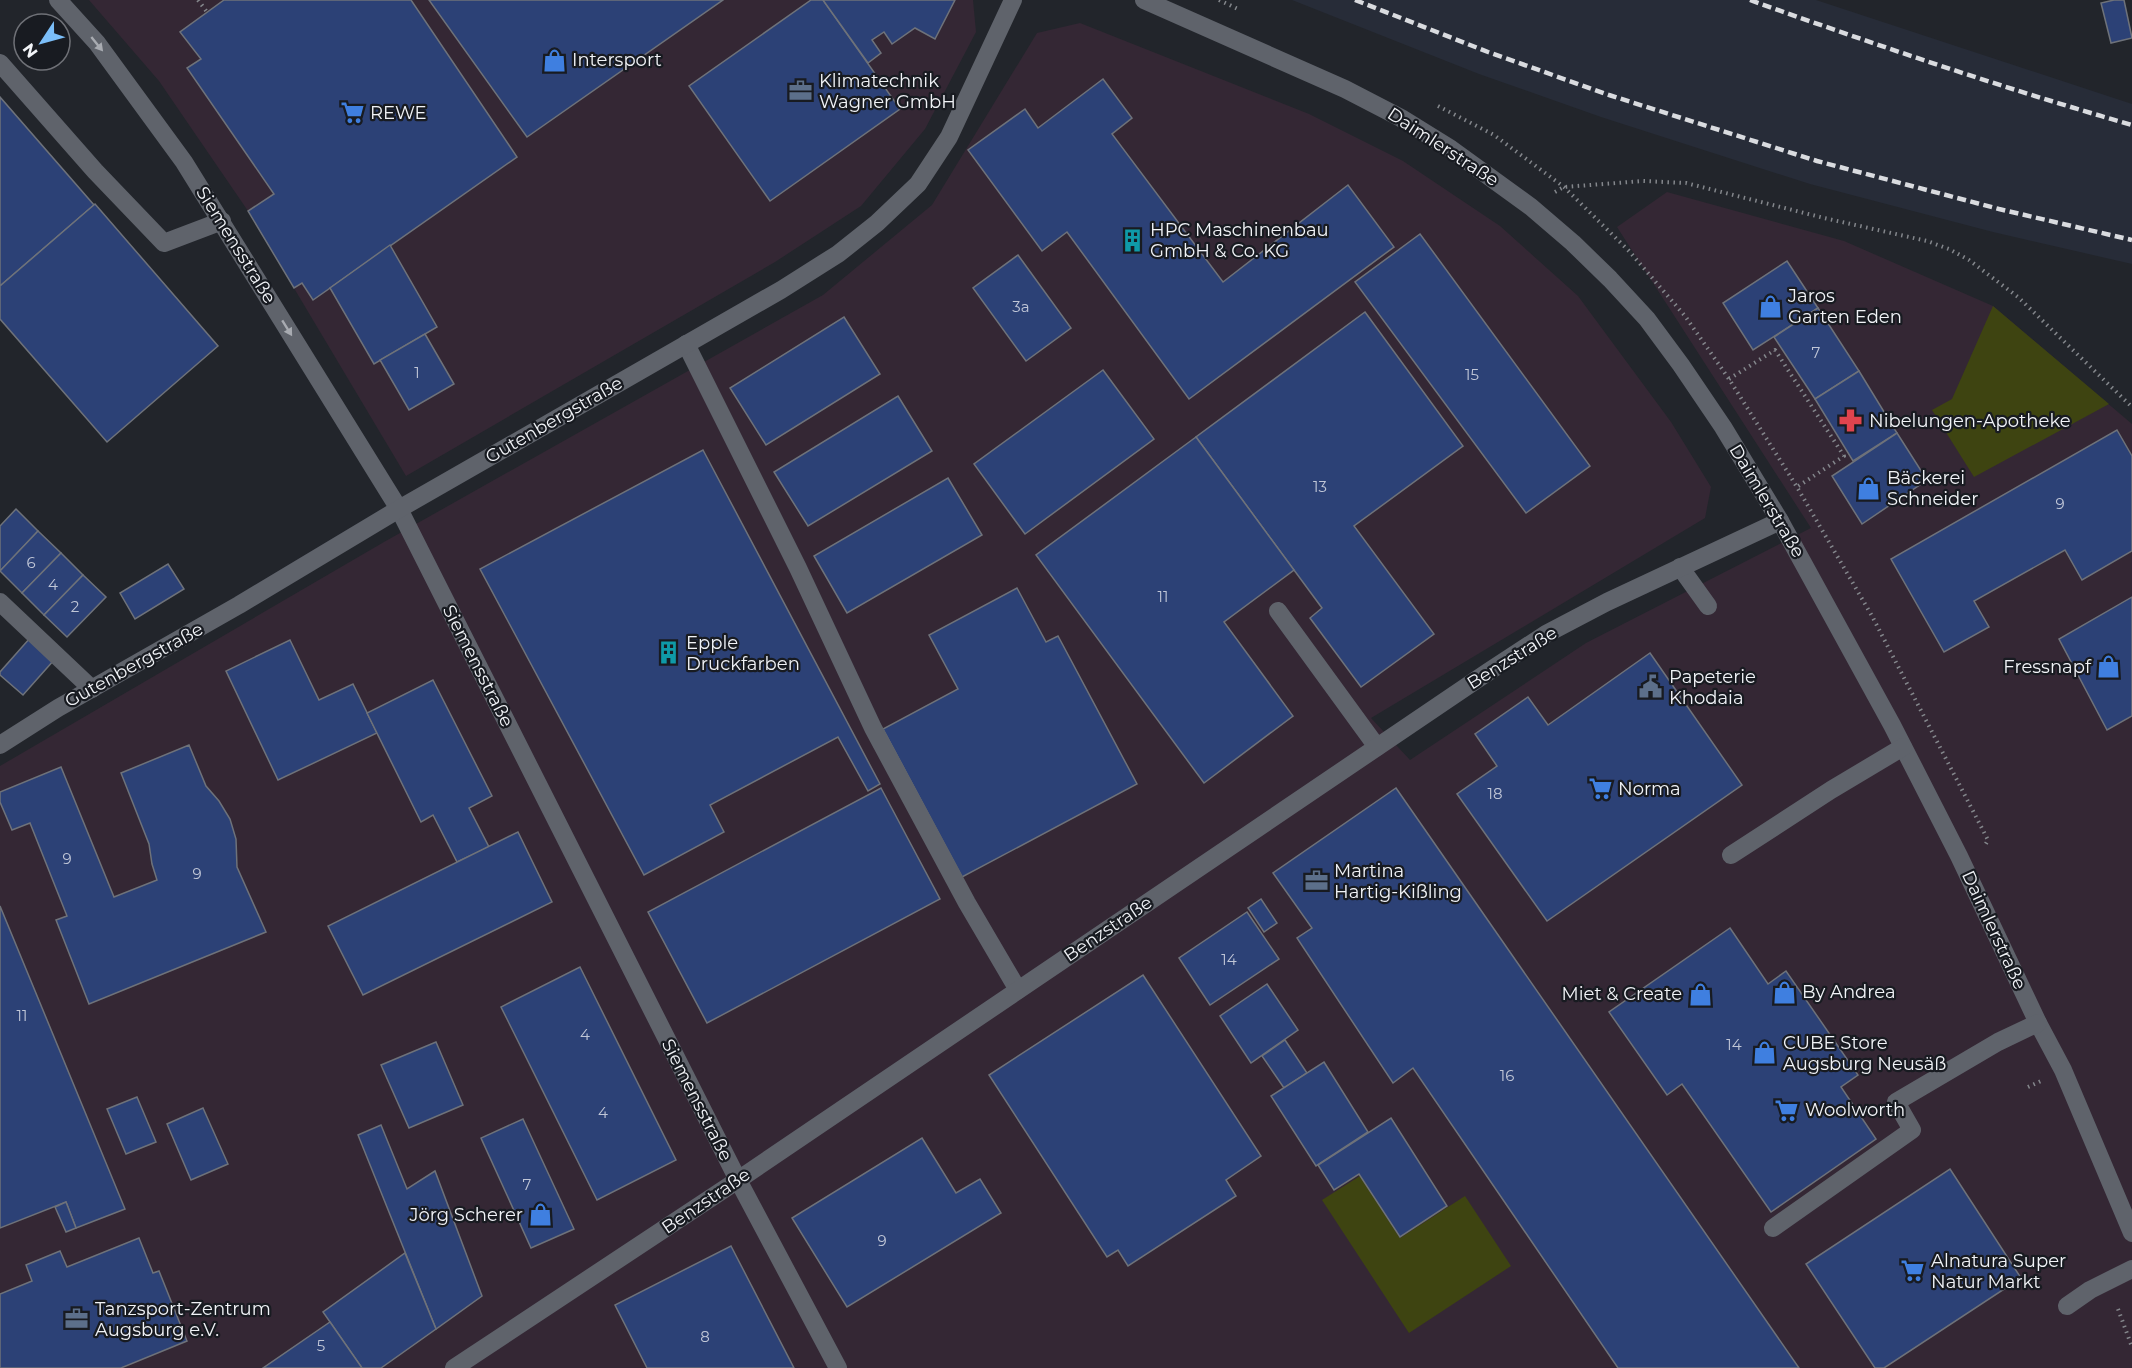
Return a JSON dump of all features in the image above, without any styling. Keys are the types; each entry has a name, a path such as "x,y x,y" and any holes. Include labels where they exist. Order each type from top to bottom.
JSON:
{"street":[{"name":"Siemensstraße","path":"58,0 104,52 184,162 399,509 738,1180 837,1368"},
{"name":"Gutenbergstraße","path":"0,745 58,708 239,606 399,509 782,290 838,254 878,223 918,184 949,137 1013,0"},
{"name":"Daimlerstraße","path":"1144,0 1345,89 1401,118 1451,149 1532,207 1610,279 1647,319 1682,364 1780,521 1903,747 2063,1070 2132,1233"},
{"path":"0,63 95,171 164,243 222,221"},
{"path":"686,344 798,568 873,728 967,903 1018,990"},
{"name":"Benzstraße","path":"454,1368 738,1180 1546,634 1607,602 1780,521"},
{"path":"1680,567 1708,606"},
{"path":"0,602 92,689"},
{"path":"1278,611 1377,747"},
{"path":"1731,855 1831,790 1903,747"},
{"path":"1773,1228 1912,1130 1896,1102 1998,1042 2038,1023"},
{"path":"2067,1306 2090,1290 2132,1269"}],"path":[{"path":"198,0 207,12"},
{"path":"1532,207 1564,187 1643,181 1686,183 1934,244 1969,260 2018,297 2132,407"},
{"path":"1729,379 1775,350 1844,456 1797,487"},
{"path":"2118,1309 2132,1347"}],"shaded area":[{"path":"89,0 973,0 976,32 925,129 861,206 775,262 406,476 248,211 159,81"},
{"path":"1292,0 1816,0 2132,104 2132,264 1993,232 1810,184 1601,117 1479,74"},
{"path":"1080,23 1309,114 1403,161 1500,226 1578,296 1671,422 1711,487 1705,518 1371,718 1410,760 1586,643 1811,528 1617,227 1667,192 1844,241 1993,306 2132,424 2132,1368 0,1368 0,766 384,542 823,295 932,205 1037,33"}],"green space":[{"path":"1993,306 2109,404 1974,477 1932,410 1952,399"},
{"path":"1360,1176 1400,1238 1465,1196 1511,1266 1409,1333 1322,1200"}],"building":[{"name":"REWE","path":"224,0 411,0 517,157 313,300 302,283 294,288 248,211 274,194 187,68 201,59 180,32"},
{"name":"Intersport","path":"429,0 723,0 527,137"},
{"path":"811,0 823,0 900,109 770,201 689,86"},
{"path":"823,0 955,0 935,39 915,28 892,44 884,32 872,40 881,53 868,63"},
{"path":"2124,0 2132,38 2111,43 2101,3"},
{"name":"HPC Maschinenbau GmbH & Co. KG","path":"1103,79 1132,118 1112,134 1223,282 1348,185 1394,247 1189,399 1067,232 1042,251 968,150 1025,109 1038,128"},
{"path":"0,97 94,205 0,286"},
{"path":"95,204 218,346 107,442 0,319 0,286"},
{"path":"1420,234 1590,466 1526,513 1355,282"},
{"path":"390,245 437,327 374,364 330,288"},
{"path":"1018,255 1071,328 1026,361 973,288"},
{"name":"Jaros Garten Eden","path":"1787,261 1818,308 1753,350 1723,303"},
{"path":"1818,308 1859,371 1815,399 1774,337"},
{"path":"1365,312 1463,446 1354,526 1434,634 1361,687 1310,618 1322,608 1196,437"},
{"path":"844,317 880,374 766,445 730,388"},
{"path":"425,334 454,384 409,410 380,360"},
{"path":"1103,370 1154,439 1025,534 974,464"},
{"path":"1859,371 1897,433 1853,461 1815,399"},
{"path":"898,396 932,451 808,526 774,472"},
{"path":"2117,430 2132,456 2132,551 2082,580 2065,550 1974,601 1989,627 1944,652 1891,559"},
{"path":"1897,433 1927,480 1862,524 1832,476"},
{"path":"1196,437 1294,570 1224,622 1293,716 1204,783 1036,555"},
{"name":"Epple Druckfarben","path":"703,450 880,784 868,791 838,737 710,805 724,832 644,875 480,569"},
{"path":"948,478 982,535 847,613 814,556"},
{"path":"16,509 38,531 0,571 0,526"},
{"path":"38,531 61,553 22,593 0,571"},
{"path":"61,553 83,575 44,615 22,593"},
{"path":"168,564 184,589 135,619 120,593"},
{"path":"83,575 106,597 67,637 44,615"},
{"path":"1017,588 1046,642 1058,636 1137,784 962,877 883,729 958,689 929,635"},
{"path":"2132,597 2132,716 2107,730 2059,639"},
{"path":"30,638 54,660 23,695 0,675 0,672"},
{"path":"290,640 319,700 353,684 377,733 278,780 226,671"},
{"name":"Norma","path":"1650,653 1742,785 1547,921 1457,794 1497,766 1475,734 1528,697 1548,725"},
{"path":"433,680 492,796 469,808 489,847 457,862 433,815 421,822 367,713"},
{"path":"189,745 206,786 230,819 236,839 237,867 266,932 89,1004 56,920 67,916 30,823 12,830 0,802 0,792 61,767 114,897 157,880 149,844 121,773"},
{"path":"881,788 940,899 707,1023 648,912"},
{"path":"1396,788 1799,1368 1618,1368 1413,1068 1393,1083 1297,938 1312,928 1273,873"},
{"path":"518,832 552,902 363,995 328,926"},
{"path":"1261,899 1277,923 1264,932 1248,908"},
{"path":"0,906 125,1209 76,1228 66,1202 0,1228"},
{"path":"1247,912 1279,959 1210,1005 1179,958"},
{"path":"1730,928 1768,984 1786,971 1858,1075 1841,1087 1876,1139 1771,1212 1682,1084 1667,1095 1609,1012"},
{"path":"580,967 676,1160 597,1200 501,1007"},
{"path":"1143,975 1261,1156 1226,1180 1236,1196 1128,1266 1118,1250 1107,1257 989,1075"},
{"path":"1267,984 1298,1030 1251,1063 1220,1016"},
{"path":"1285,1040 1307,1073 1284,1088 1262,1056"},
{"path":"436,1042 463,1105 409,1128 381,1065"},
{"path":"1324,1062 1368,1132 1316,1166 1271,1096"},
{"path":"137,1097 156,1142 126,1154 107,1109"},
{"path":"203,1108 228,1164 191,1180 167,1124"},
{"path":"1391,1118 1447,1206 1400,1237 1359,1174 1334,1190 1318,1165"},
{"path":"523,1119 574,1229 531,1248 481,1138"},
{"path":"381,1125 407,1189 435,1171 482,1296 436,1329 358,1135"},
{"path":"922,1138 956,1193 980,1179 1001,1213 847,1307 792,1218"},
{"name":"Alnatura Super Natur Markt","path":"1950,1169 2021,1278 1884,1368 1875,1368 1806,1264"},
{"path":"66,1202 76,1228 66,1232 55,1207"},
{"path":"139,1238 153,1273 159,1271 187,1341 121,1368 0,1368 0,1294 32,1281 26,1265 60,1251 67,1267"},
{"path":"731,1246 794,1368 647,1368 615,1305"},
{"path":"405,1253 436,1329 381,1368 362,1368 323,1312"},
{"path":"330,1322 362,1368 263,1368"}],"railway":[{"path":"1355,0 1488,52 1609,95 1817,161 1999,209 2132,240"},
{"path":"1750,0 1940,66 2132,125"}],"place":[{"name":"Intersport","path":"554,60"},
{"name":"Klimatechnik Wagner GmbH","path":"801,91"},
{"name":"REWE","path":"352,113"},
{"name":"HPC Maschinenbau GmbH & Co. KG","path":"1132,240"},
{"name":"Jaros Garten Eden","path":"1770,306"},
{"name":"Nibelungen-Apotheke","path":"1851,421"},
{"name":"Bäckerei Schneider","path":"1869,488"},
{"name":"Epple Druckfarben","path":"668,653"},
{"name":"Fressnapf","path":"2109,667"},
{"name":"Papeterie Khodaia","path":"1651,687"},
{"name":"Norma","path":"1600,789"},
{"name":"Martina Hartig-Kißling","path":"1316,881"},
{"name":"By Andrea","path":"1784,992"},
{"name":"Miet & Create","path":"1700,994"},
{"name":"CUBE Store Augsburg Neusäß","path":"1765,1053"},
{"name":"Woolworth","path":"1787,1110"},
{"name":"Jörg Scherer","path":"541,1215"},
{"name":"Alnatura Super Natur Markt","path":"1913,1271"},
{"name":"Tanzsport-Zentrum Augsburg e.V.","path":"77,1319"}]}
